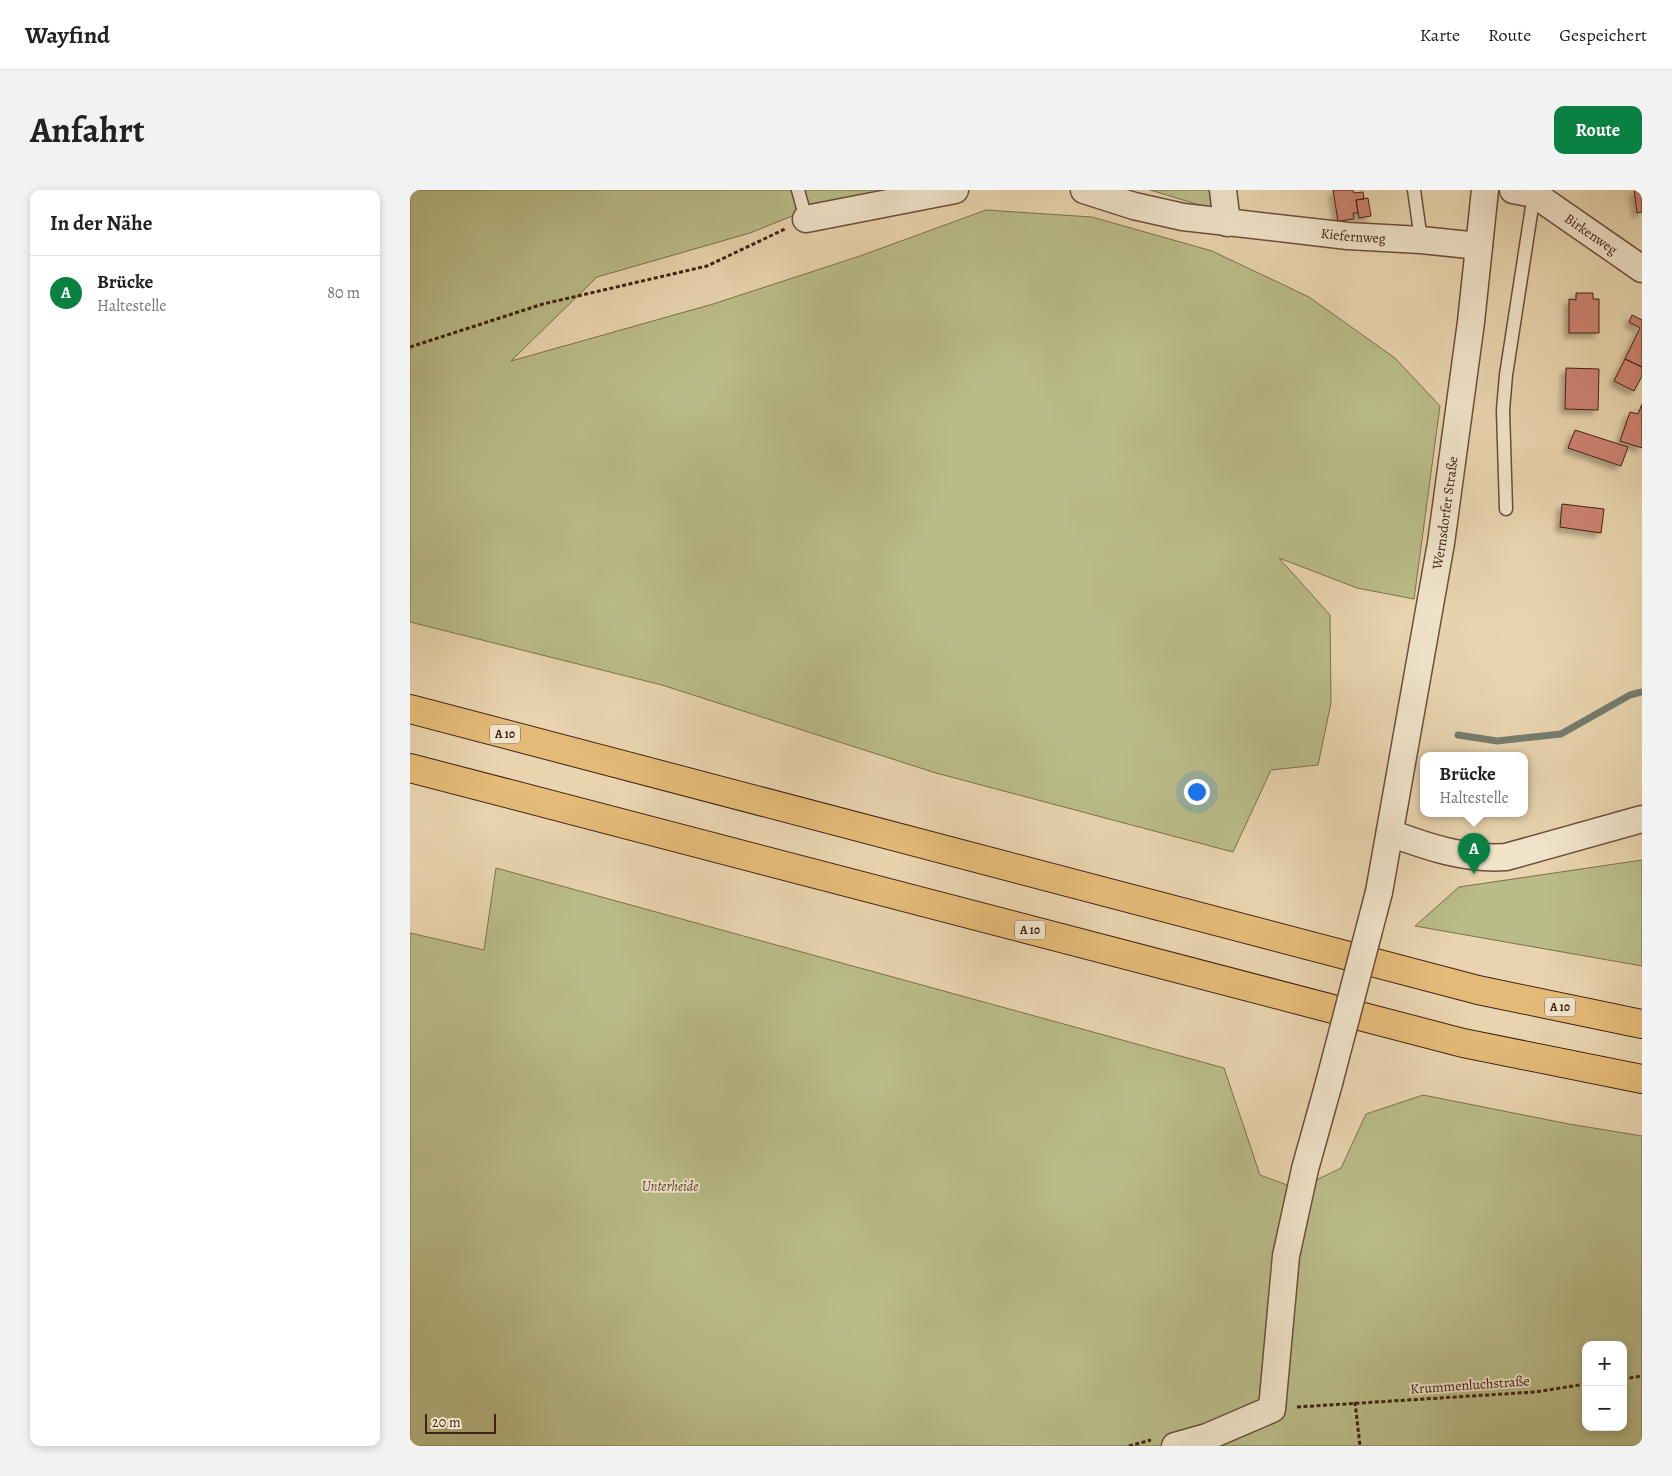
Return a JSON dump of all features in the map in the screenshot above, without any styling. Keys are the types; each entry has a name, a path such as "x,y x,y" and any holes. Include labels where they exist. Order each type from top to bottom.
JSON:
{"highway":[{"name":"A 10","path":"410,709 1478,990 1642,1024"},
{"name":"A 10","path":"410,768 1463,1043 1642,1079"}],"street":[{"path":"806,219 955,190"},
{"name":"Kiefernweg","path":"1087,190 1134,206 1227,224 1479,246"},
{"path":"1223,190 1227,224"},
{"name":"Wernsdorfer Straße","path":"1272,1409 1286,1256 1305,1169 1379,892 1441,543 1485,190"},
{"name":"Birkenweg","path":"1523,192 1642,269"},
{"path":"1390,833 1442,850 1488,858 1506,857 1642,819"},
{"path":"1175,1446 1207,1437 1272,1409"}],"lane":[{"path":"798,190 806,219"},
{"path":"1414,190 1421,240"},
{"path":"1506,509 1503,410 1523,192"}],"path":[{"path":"410,347 544,304 707,266 806,219"},
{"path":"1627,1378 1642,1376"},
{"name":"Krummenluchstraße","path":"1272,1409 1355,1402 1535,1392 1582,1385"},
{"path":"1355,1402 1360,1446"}],"green space":[{"path":"410,190 891,190 817,206 750,233 597,277 511,361 713,304 860,256 986,210 1092,217 1212,251 1309,297 1395,358 1440,406 1414,599 1357,588 1279,558 1330,615 1331,703 1318,765 1271,770 1233,852 936,773 662,685 410,622"},
{"path":"1150,190 1213,190 1216,210"},
{"path":"1642,860 1642,966 1415,926 1459,887"},
{"name":"Unterheide","path":"496,868 1224,1068 1260,1175 1298,1189 1341,1168 1366,1114 1423,1095 1569,1124 1642,1136 1642,1446 410,1446 410,933 484,950"}],"building":[{"path":"1333,190 1353,190 1354,193 1363,192 1364,199 1356,200 1358,213 1353,213 1354,219 1338,221"},
{"path":"1634,190 1642,190 1642,212 1637,213"},
{"path":"1368,198 1371,216 1359,218 1356,200"},
{"path":"1576,293 1593,293 1593,299 1599,299 1599,333 1569,333 1569,299 1576,300"},
{"path":"1632,315 1642,320 1642,367 1625,359 1640,328 1629,322"},
{"path":"1625,359 1642,367 1642,376 1634,391 1614,381"},
{"path":"1566,368 1599,369 1598,410 1565,409"},
{"path":"1642,404 1642,448 1620,441 1630,412 1638,414"},
{"path":"1575,430 1628,447 1621,466 1568,448"},
{"path":"1562,504 1604,509 1601,533 1560,527"}],"waterway":[{"path":"1458,735 1497,741 1561,734 1630,695 1642,692"}],"place":[{"name":"Brücke","path":"1474,874"}]}
